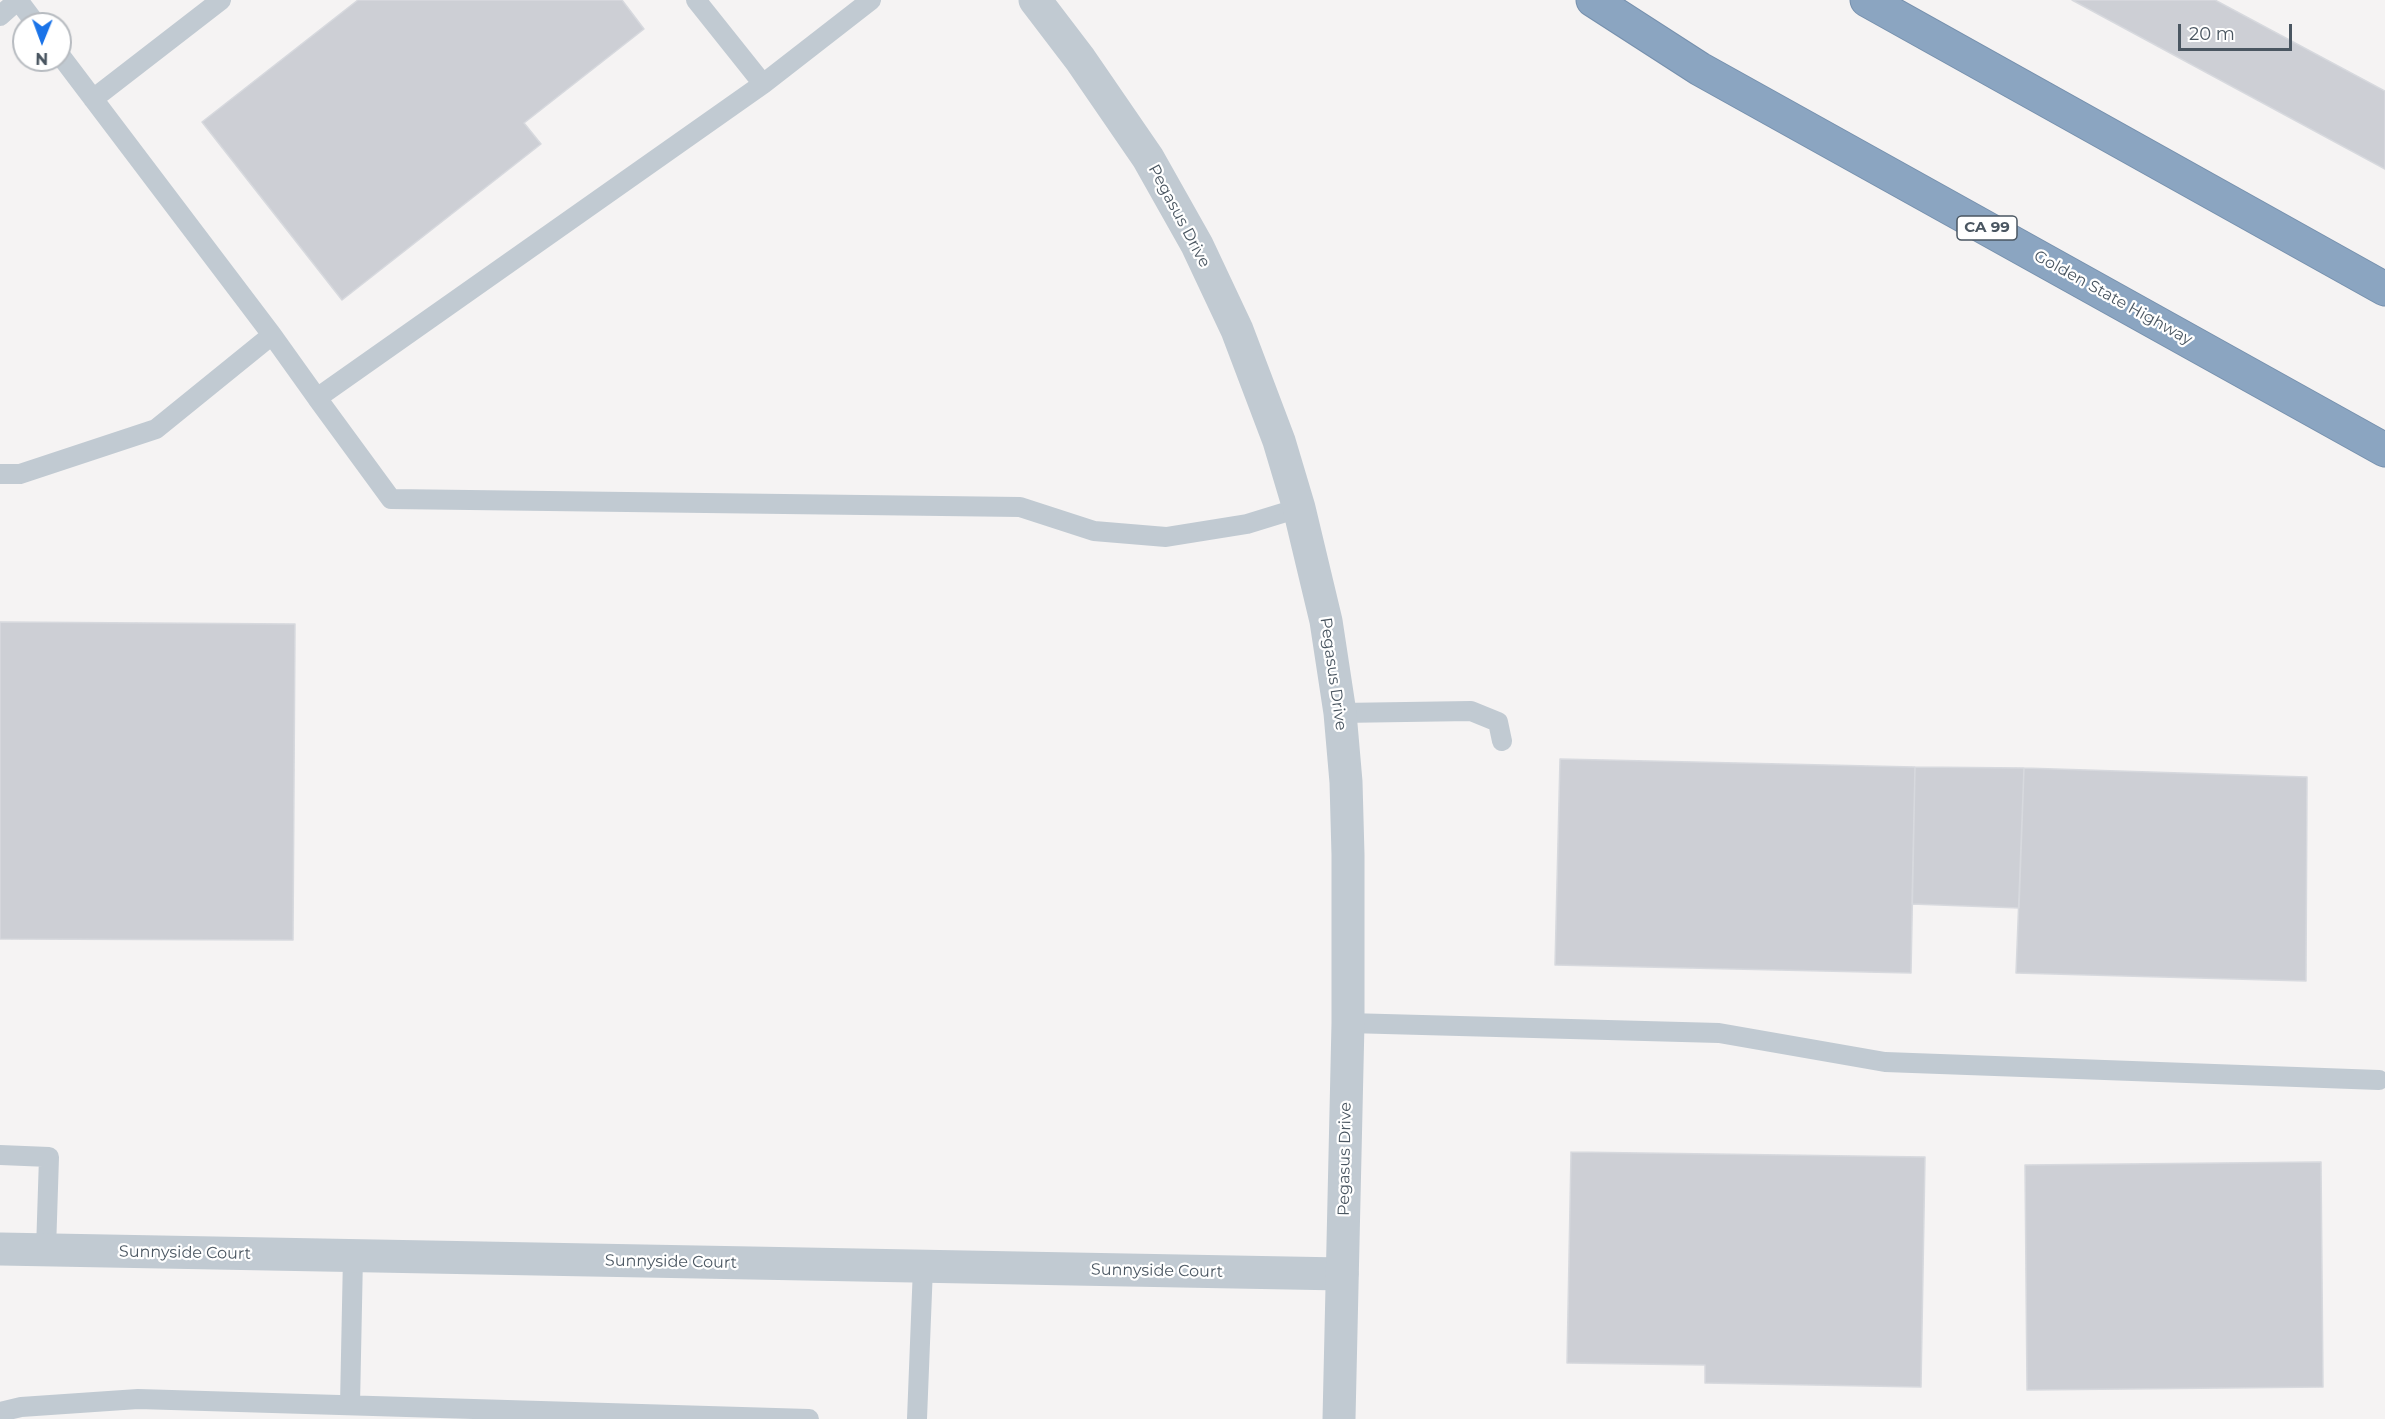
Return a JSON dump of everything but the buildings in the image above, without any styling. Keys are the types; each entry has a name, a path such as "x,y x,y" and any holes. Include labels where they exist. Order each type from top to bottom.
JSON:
{"highway":[{"name":"Golden State Highway","path":"1593,0 1700,69 2385,450"},
{"path":"1867,0 1929,37 2385,289"}],"street":[{"name":"Pegasus Drive","path":"1035,0 1080,59 1148,158 1197,245 1237,330 1279,441 1299,508 1326,621 1340,713 1346,782 1348,1023 1339,1419"},
{"name":"Sunnyside Court","path":"0,1249 1342,1274"}],"lane":[{"path":"0,16 18,0"},
{"path":"93,99 221,0"},
{"path":"696,0 763,84"},
{"path":"317,398 763,84 871,0"},
{"path":"72,72 272,335 391,499 1020,507 1094,531 1166,537 1247,524 1299,508"},
{"path":"0,474 20,474 156,429 272,335"},
{"path":"1340,713 1472,711 1498,722 1502,741"},
{"path":"1348,1023 1719,1033 1885,1062 2379,1080"},
{"path":"0,1155 49,1156 46,1250"},
{"path":"350,1405 353,1256"},
{"path":"918,1419 923,1267"},
{"path":"0,1412 21,1407 138,1399 809,1419"}]}
